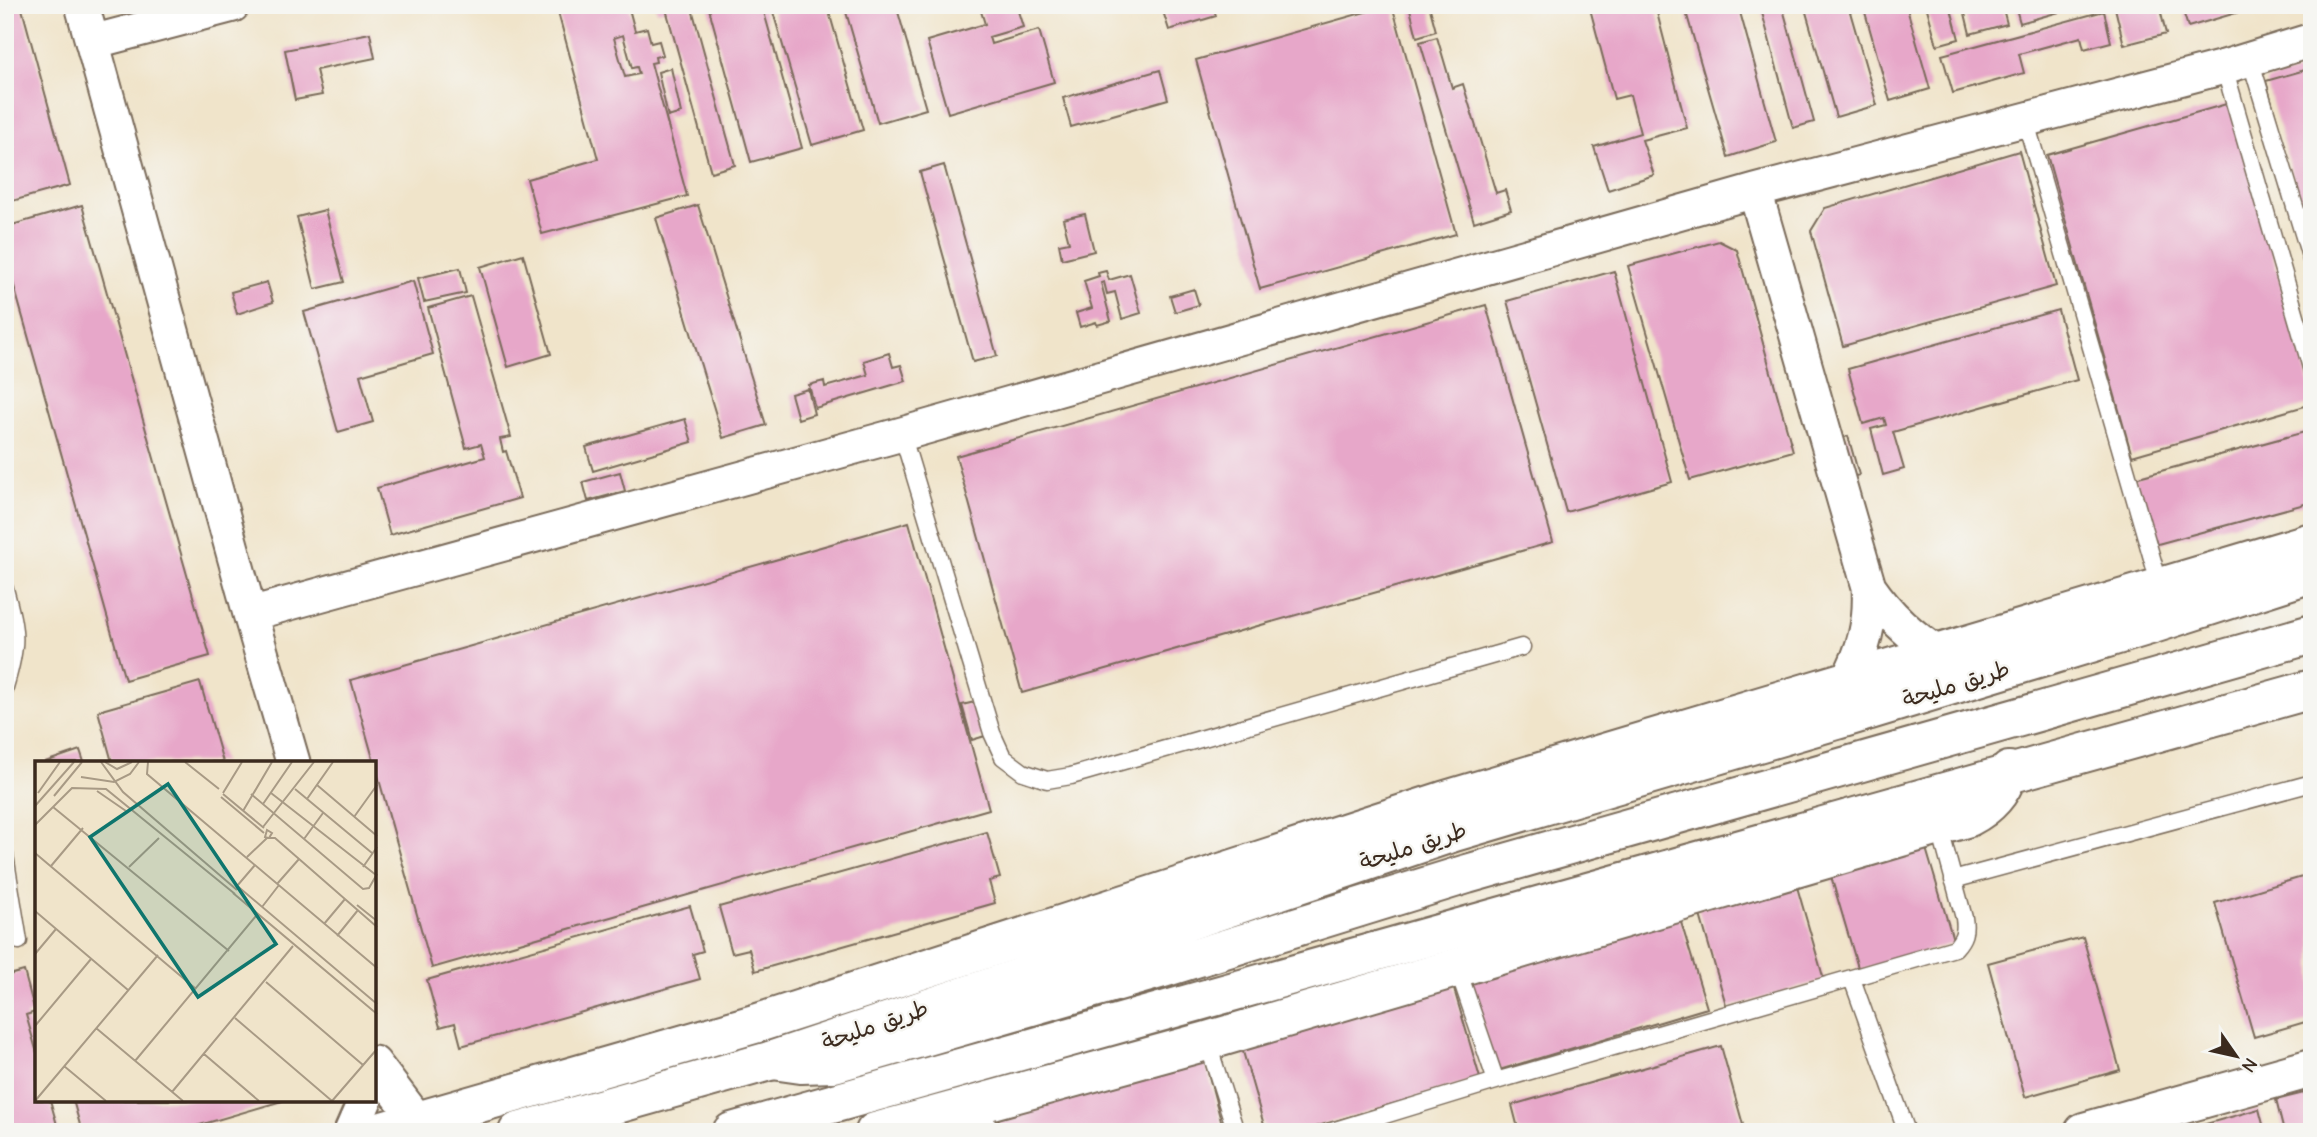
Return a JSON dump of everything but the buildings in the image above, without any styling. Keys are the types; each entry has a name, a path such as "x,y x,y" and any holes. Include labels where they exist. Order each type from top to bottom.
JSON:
{"main road":[{"path":"379,1132 758,1023 1443,801 2312,542"},
{"name":"طريق مليحة","path":"518,1132 773,1060 1454,832 1850,716 2312,573"},
{"path":"773,1060 818,1064 847,1059 1163,968 1466,874 2312,634"},
{"path":"732,1132 1473,925 2009,771 2312,689"},
{"path":"875,1132 985,1117 1208,1041 1969,817 1983,810 1999,793 2009,771"},
{"path":"2084,1132 2148,1124 2312,1068"}],"street":[{"path":"82,5 293,761"},
{"path":"92,42 233,5"},
{"path":"250,614 902,433 1755,191 2237,63 2312,40"},
{"path":"1755,191 1869,587 1867,636 1847,681"},
{"path":"1869,587 1900,625 1940,654"},
{"path":"376,1066 418,1121"},
{"path":"351,1132 364,1102"}],"lane":[{"path":"2237,63 2312,263"},
{"path":"2237,63 2312,370"},
{"path":"2025,119 2160,586"},
{"path":"902,433 992,733 1003,757 1023,772 1047,780 1071,776 1522,647"},
{"path":"5,589 16,633 13,659 5,687"},
{"path":"1953,880 2312,783"},
{"path":"1329,1132 1955,948 1962,940 1965,929 1939,826"},
{"path":"5,855 19,941"},
{"path":"1457,967 1496,1081"},
{"path":"1852,979 1906,1132"},
{"path":"1208,1041 1236,1132"}]}
